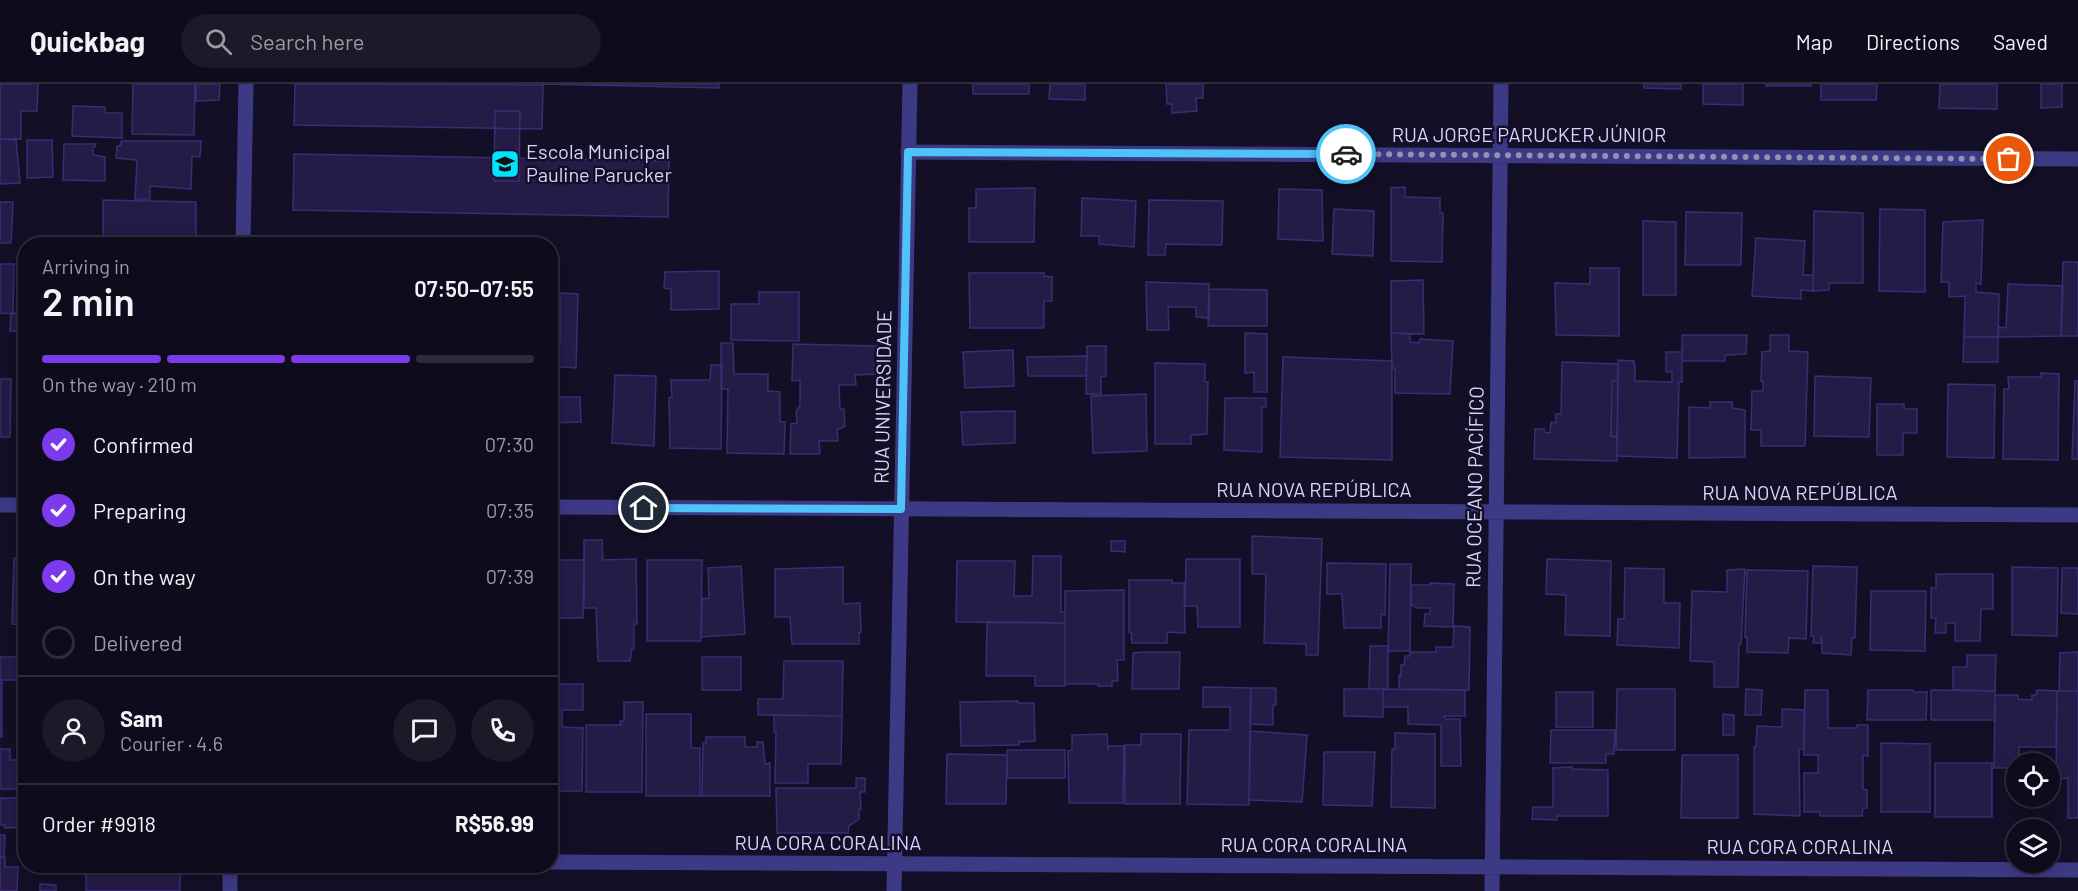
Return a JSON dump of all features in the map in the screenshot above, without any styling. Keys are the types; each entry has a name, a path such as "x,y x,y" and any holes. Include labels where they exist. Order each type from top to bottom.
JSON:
{"street":[{"path":"243,237 246,84"},
{"name":"RUA UNIVERSIDADE","path":"894,891 910,84"},
{"name":"RUA OCEANO PACÍFICO","path":"1492,891 1501,84"},
{"name":"RUA JORGE PARUCKER JÚNIOR","path":"908,152 2078,159"},
{"path":"0,505 18,505"},
{"name":"RUA NOVA REPÚBLICA","path":"558,507 2078,515"},
{"name":"RUA CORA CORALINA","path":"558,862 2078,870"},
{"path":"230,873 230,891"}],"building":[{"path":"0,84 38,84 37,111 21,111 21,139 0,139"},
{"path":"133,84 195,84 194,135 132,134"},
{"path":"196,84 220,84 219,100 196,101"},
{"path":"295,84 543,85 542,129 294,125"},
{"path":"543,84 719,84 719,88"},
{"path":"973,84 1029,84 1029,94 973,94"},
{"path":"1050,84 1085,84 1085,100 1049,99"},
{"path":"1166,84 1203,84 1203,98 1196,98 1197,111 1172,113 1172,104 1167,104"},
{"path":"1644,84 1681,84 1681,89 1644,88"},
{"path":"1703,84 1743,84 1743,105 1703,104"},
{"path":"1766,84 1811,84 1811,86 1766,86"},
{"path":"1821,84 1877,84 1876,100 1821,100"},
{"path":"1940,84 1997,84 1997,109 1939,108"},
{"path":"2041,84 2062,84 2062,107 2041,108"},
{"path":"73,106 105,107 105,113 122,113 122,138 72,136"},
{"path":"495,111 520,111 519,181 494,181"},
{"path":"0,139 16,140 20,183 0,184"},
{"path":"27,140 52,140 53,177 27,178"},
{"path":"121,141 201,141 200,157 192,156 191,189 150,186 150,199 135,199 137,160 116,158 117,146 121,145"},
{"path":"64,144 96,144 93,147 93,155 105,157 105,181 63,180"},
{"path":"294,154 669,161 668,217 293,210"},
{"path":"1405,187 1405,197 1440,198 1440,213 1443,213 1442,262 1391,261 1391,188"},
{"path":"1035,188 1034,242 969,242 969,208 976,208 976,189"},
{"path":"1279,189 1322,190 1323,241 1278,239"},
{"path":"1082,198 1136,201 1134,247 1099,244 1099,236 1081,236"},
{"path":"103,200 196,202 196,237 103,237"},
{"path":"1149,200 1223,201 1222,245 1166,244 1165,255 1148,255"},
{"path":"0,202 13,202 11,243 0,243"},
{"path":"1334,209 1374,211 1373,256 1332,254"},
{"path":"1880,209 1925,210 1925,292 1879,291"},
{"path":"1814,211 1863,213 1863,283 1829,283 1829,290 1813,291"},
{"path":"1686,212 1742,213 1741,265 1685,265"},
{"path":"1983,220 1981,284 1976,283 1976,292 1999,294 1998,337 1964,337 1965,296 1949,297 1949,282 1941,282 1943,222"},
{"path":"1643,221 1676,222 1676,295 1643,295"},
{"path":"1756,238 1805,241 1803,275 1813,275 1813,291 1801,290 1801,299 1752,296"},
{"path":"2063,262 2078,262 2078,336 2061,336"},
{"path":"0,264 14,264 13,314 0,313"},
{"path":"1590,268 1619,268 1619,336 1556,335 1555,283 1590,284"},
{"path":"719,271 719,309 671,310 671,289 664,288 665,272"},
{"path":"969,273 1044,273 1044,276 1052,277 1052,301 1044,301 1044,328 970,328"},
{"path":"1423,280 1424,334 1391,333 1391,281"},
{"path":"1146,282 1209,284 1209,318 1196,317 1196,307 1168,307 1169,330 1147,330"},
{"path":"2008,284 2063,286 2061,336 1998,337 1999,327 2006,328"},
{"path":"1209,289 1267,290 1267,326 1208,326"},
{"path":"759,292 799,292 799,341 731,340 731,304 759,304"},
{"path":"560,293 578,294 576,368 558,367 558,342 560,342"},
{"path":"11,313 18,313 18,331 10,331"},
{"path":"1245,333 1267,334 1267,392 1254,392 1254,372 1245,373"},
{"path":"1391,333 1410,334 1410,342 1419,343 1420,339 1453,341 1450,394 1395,393"},
{"path":"1682,335 1747,335 1746,354 1725,355 1725,361 1682,361"},
{"path":"1770,335 1789,335 1789,351 1808,352 1805,446 1761,446 1761,430 1751,430 1752,391 1763,391 1762,352 1770,351"},
{"path":"1964,337 1998,337 1998,362 1963,362"},
{"path":"721,343 733,343 734,374 768,374 768,391 780,392 780,422 785,422 784,454 727,453 728,389 721,389"},
{"path":"793,344 878,346 877,374 855,375 856,385 839,385 840,409 844,409 845,426 837,430 838,441 819,441 820,454 790,454 791,424 797,423 796,411 800,406 800,380 792,381"},
{"path":"1087,346 1106,346 1106,376 1101,377 1101,394 1086,394"},
{"path":"1013,350 1014,386 965,388 963,352"},
{"path":"1666,352 1682,352 1677,458 1617,456 1618,360 1634,361 1635,381 1672,382 1672,372 1666,372"},
{"path":"1087,356 1086,376 1028,376 1027,357"},
{"path":"1283,357 1392,361 1392,460 1280,457"},
{"path":"1562,362 1618,364 1618,381 1612,381 1611,436 1617,437 1617,461 1534,459 1535,429 1544,429 1544,432 1550,433 1551,422 1556,423 1556,414 1561,414"},
{"path":"1155,363 1205,364 1205,382 1208,382 1207,434 1191,435 1191,444 1155,444"},
{"path":"711,365 722,365 721,449 670,448 671,380 710,380"},
{"path":"2041,373 2059,374 2058,460 2003,459 2004,389 2009,389 2008,377 2041,377"},
{"path":"615,375 656,376 654,446 612,443"},
{"path":"1815,376 1871,378 1869,437 1814,436"},
{"path":"0,379 11,379 10,437 0,437"},
{"path":"1612,381 1618,381 1617,437 1611,436"},
{"path":"2075,381 2078,381 2078,459 2072,459"},
{"path":"1948,384 1995,385 1994,458 1947,457"},
{"path":"1146,394 1147,451 1093,453 1091,396"},
{"path":"558,397 580,397 581,422 558,423"},
{"path":"1225,398 1266,398 1266,407 1262,407 1262,452 1224,450"},
{"path":"1710,402 1732,402 1732,408 1745,410 1745,457 1689,458 1689,407 1710,408"},
{"path":"1877,404 1904,404 1904,409 1917,409 1917,433 1903,433 1903,455 1877,455"},
{"path":"1015,411 1015,443 963,445 961,412"},
{"path":"1252,536 1322,539 1318,655 1306,655 1306,644 1264,643 1266,574 1252,574"},
{"path":"584,540 602,540 603,560 636,559 637,624 634,624 634,649 632,649 630,661 598,661 596,608 584,608"},
{"path":"1111,541 1125,541 1125,552 1111,551"},
{"path":"1033,556 1061,556 1061,612 1065,612 1065,623 956,622 957,561 1015,561 1014,596 1032,596"},
{"path":"14,558 18,558 18,624 12,624"},
{"path":"1186,559 1240,559 1240,627 1198,627 1197,606 1185,606"},
{"path":"1547,559 1611,561 1610,636 1565,635 1566,595 1546,594"},
{"path":"558,560 584,560 583,618 558,618"},
{"path":"647,560 702,560 701,641 647,641"},
{"path":"1327,563 1386,564 1385,615 1381,614 1381,628 1344,628 1342,594 1327,594"},
{"path":"1390,564 1411,564 1410,651 1388,651"},
{"path":"741,566 745,634 701,637 702,599 709,598 708,568"},
{"path":"1813,566 1857,567 1855,638 1852,638 1851,655 1822,653 1821,637 1821,643 1813,643 1814,636 1811,636"},
{"path":"843,567 843,604 860,603 859,644 792,644 790,617 775,617 775,569"},
{"path":"2012,567 2058,568 2057,636 2012,635"},
{"path":"1625,568 1664,569 1664,603 1680,603 1679,648 1617,645 1618,619 1624,619"},
{"path":"2062,568 2078,568 2078,614 2061,613"},
{"path":"1745,569 1738,687 1714,687 1714,662 1690,661 1692,591 1727,592 1727,570"},
{"path":"1747,570 1808,571 1806,639 1789,638 1788,653 1747,652 1747,638 1745,637"},
{"path":"1936,574 1993,574 1993,609 1981,609 1980,641 1955,641 1955,623 1946,623 1946,633 1935,633 1936,618 1931,618 1931,588 1936,588"},
{"path":"1129,580 1172,580 1172,583 1184,583 1185,633 1167,632 1167,643 1132,643 1131,632 1129,632"},
{"path":"1430,583 1454,584 1453,627 1424,626 1425,614 1430,614 1430,608 1417,608 1411,604 1411,585 1430,585"},
{"path":"1124,590 1124,660 1117,660 1118,681 1112,681 1112,686 1065,684 1065,591"},
{"path":"1871,591 1926,591 1925,651 1870,650"},
{"path":"987,622 1065,623 1065,686 1035,686 1035,676 986,676"},
{"path":"1454,626 1470,627 1469,690 1399,689 1399,675 1401,676 1401,665 1404,665 1405,656 1410,656 1410,652 1436,652 1436,647 1453,647"},
{"path":"1370,646 1388,646 1388,689 1369,689"},
{"path":"1180,652 1179,689 1132,689 1133,653"},
{"path":"2078,652 2078,691 2059,691 2060,653"},
{"path":"1967,655 1996,655 1995,691 1953,690 1953,667 1967,667"},
{"path":"0,657 18,657 18,680 0,680"},
{"path":"702,657 741,657 741,690 702,690"},
{"path":"784,661 843,661 842,716 758,715 758,699 783,699"},
{"path":"0,680 2,680 2,737 0,736"},
{"path":"558,684 583,684 583,710 562,710 562,727 583,728 582,791 558,791"},
{"path":"1203,687 1251,688 1249,805 1187,804 1189,730 1230,730 1230,707 1203,707"},
{"path":"1251,688 1276,688 1273,725 1250,724"},
{"path":"1344,689 1383,689 1383,717 1344,716"},
{"path":"1383,689 1465,690 1465,716 1444,716 1445,719 1460,719 1461,766 1441,766 1441,725 1408,724 1408,707 1383,707"},
{"path":"1617,689 1675,689 1675,750 1616,750"},
{"path":"1746,689 1762,690 1761,715 1745,715"},
{"path":"1805,690 1828,690 1828,728 1857,728 1857,725 1868,725 1868,756 1863,755 1863,789 1867,790 1867,808 1863,808 1862,816 1820,816 1820,812 1804,812 1804,773 1818,773 1818,755 1804,755"},
{"path":"1868,690 1927,692 1926,720 1867,720"},
{"path":"1931,690 1995,691 1995,720 1931,720"},
{"path":"2037,690 2057,691 2056,747 2019,747 2019,753 2006,753 2006,768 1994,768 1995,695 2018,695 2018,699 2032,700 2032,695 2036,695"},
{"path":"2057,691 2078,691 2078,818 2068,818 2068,778 2060,779 2060,753 2056,753"},
{"path":"1556,692 1593,692 1593,727 1556,727"},
{"path":"1018,701 1018,703 1034,703 1035,741 1019,742 1019,745 961,746 960,702"},
{"path":"624,702 643,702 642,792 586,792 586,725 621,725 620,721 624,721"},
{"path":"1782,709 1804,710 1804,749 1799,749 1800,816 1754,814 1754,747 1756,747 1757,726 1782,727"},
{"path":"646,714 691,714 691,748 700,748 700,796 646,796"},
{"path":"1723,714 1734,715 1734,735 1723,735"},
{"path":"774,715 842,716 841,764 808,764 808,783 775,783"},
{"path":"1551,730 1615,730 1614,754 1606,754 1606,763 1550,763"},
{"path":"1250,731 1307,735 1302,802 1249,800"},
{"path":"1395,733 1435,734 1435,808 1391,807 1392,749 1395,749"},
{"path":"1107,734 1108,749 1110,746 1124,746 1123,803 1069,803 1068,751 1072,750 1072,735"},
{"path":"1141,734 1181,734 1180,804 1125,804 1125,745 1141,745"},
{"path":"706,737 745,737 745,747 757,747 757,742 763,742 765,764 770,763 770,796 702,796 703,743 706,743"},
{"path":"1881,743 1930,744 1930,812 1881,812"},
{"path":"0,749 10,749 10,760 18,760 18,789 0,789"},
{"path":"1007,750 1065,750 1065,778 1007,778"},
{"path":"1324,752 1375,752 1372,806 1323,805"},
{"path":"947,754 1007,755 1006,804 946,804"},
{"path":"1682,755 1738,755 1738,818 1681,818"},
{"path":"1935,763 1992,763 1992,817 1935,817"},
{"path":"1572,767 1572,769 1608,770 1608,816 1557,816 1557,820 1532,819 1533,807 1553,807 1553,768"},
{"path":"856,778 865,778 865,792 860,792 859,819 849,826 848,833 777,833 776,788 856,788"},
{"path":"0,798 18,798 18,827 5,828 5,825 0,825"},
{"path":"0,835 5,835 4,857 0,857"},
{"path":"0,857 5,857 5,867 18,867 17,891 0,891"},
{"path":"86,873 180,873 180,891 86,891"},
{"path":"40,884 56,885 56,891 40,891"}],"way so far":[{"path":"1346,154 2009,159"}],"place":[{"name":"Escola Municipal Pauline Parucker","path":"505,164"}],"route":[{"path":"644,508 901,509 908,152 1346,154"}]}
